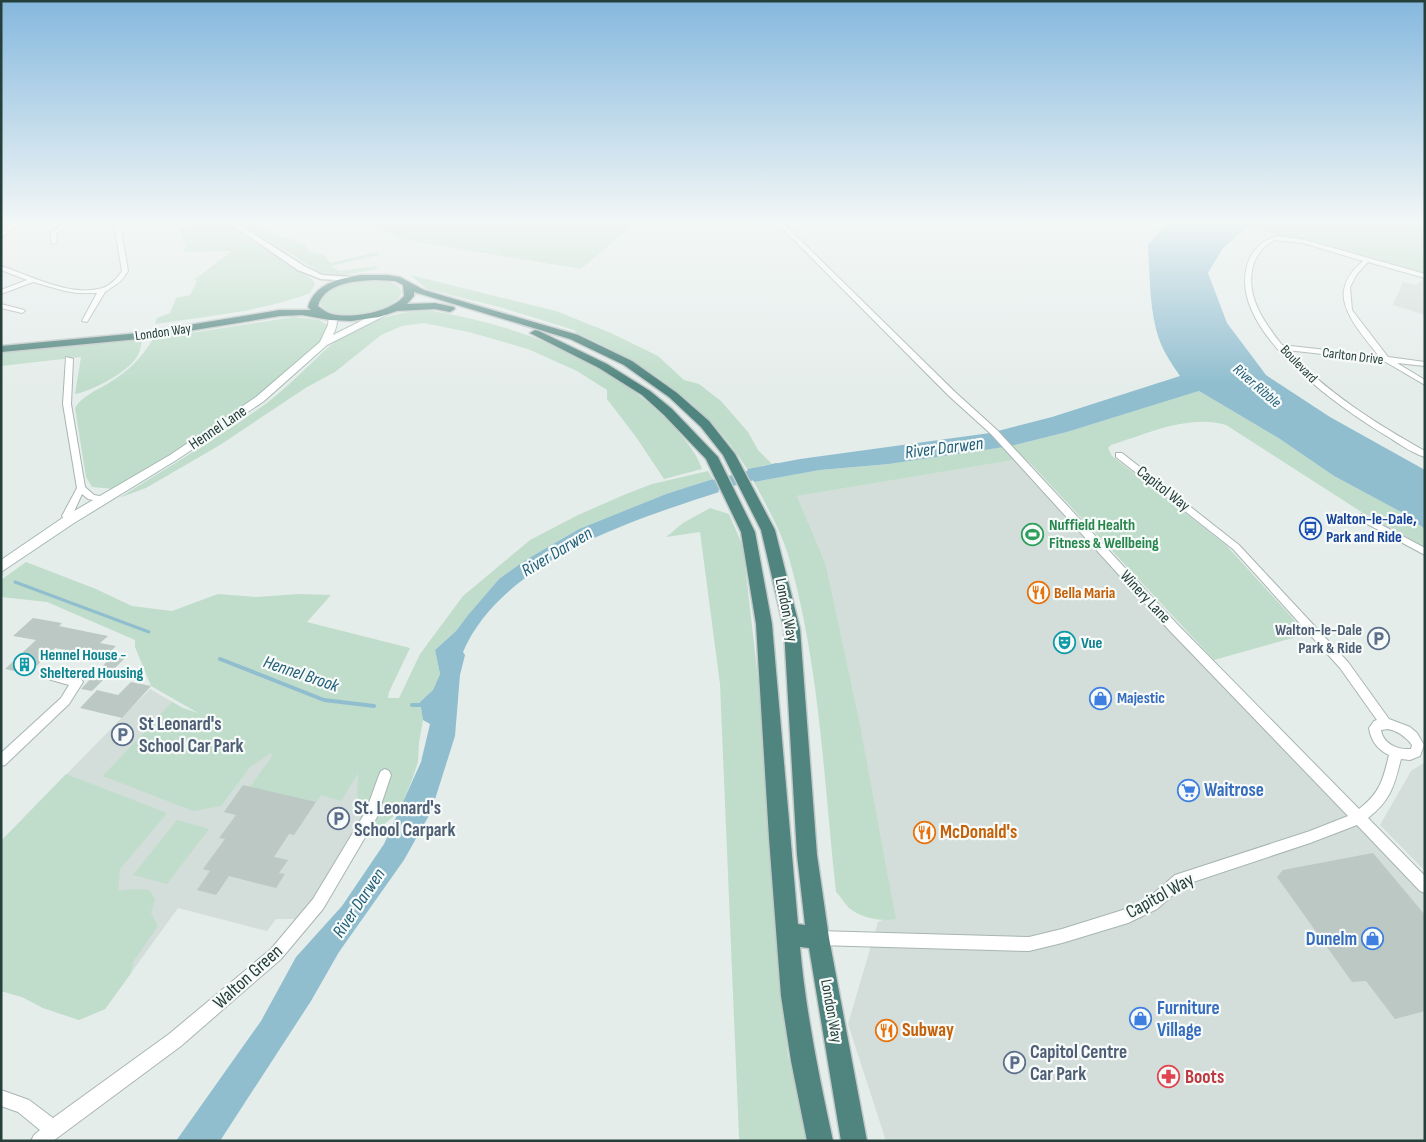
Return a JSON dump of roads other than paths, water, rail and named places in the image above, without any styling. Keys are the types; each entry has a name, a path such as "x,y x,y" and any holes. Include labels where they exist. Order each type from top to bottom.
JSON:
{"highway":[{"name":"London Way","path":"1,343 162,326 227,316 302,300 351,279 382,277"},
{"name":"London Way","path":"388,277 397,279 434,296 498,313 574,337 628,363 673,395 706,424 728,454 768,530 792,629 807,855 818,938 854,1141"},
{"path":"395,308 408,297 410,292 409,286"},
{"path":"318,294 313,301 313,307 328,316"},
{"name":"London Way","path":"1,349 139,336 280,313 302,312 357,318 395,308 435,306 457,310 531,332 565,346 603,366 646,393 687,430 712,457 748,532 764,624 793,996 820,1141"},
{"path":"787,934 818,938"}],"main road":[{"name":"Hennel Lane","path":"1,567 69,520 224,425 260,399 324,343 383,312"},
{"name":"Hennel Lane","path":"324,343 334,325 328,316"}],"street":[{"path":"25,277 86,292 102,291"},
{"path":"86,321 102,291 121,277"},
{"name":"Winery Lane","path":"835,277 952,394 995,433 1173,628 1425,886"},
{"name":"Boulevard","path":"1247,277 1250,299 1256,313 1282,347 1319,385 1334,397 1425,455"},
{"path":"1352,277 1346,287 1349,310 1385,359 1425,384"},
{"path":"318,294 321,278 351,279"},
{"path":"1,292 32,280"},
{"path":"1,306 22,311"},
{"name":"Carlton Drive","path":"1282,347 1425,364"},
{"path":"69,359 67,404 81,488 67,516 69,520"},
{"name":"Capitol Way","path":"1119,455 1236,547 1344,665 1386,724"},
{"path":"81,488 91,497 104,499"},
{"path":"1361,517 1425,552"},
{"path":"1,761 6,751 65,701 77,682 45,674"},
{"path":"1386,724 1405,730 1418,744 1418,750 1412,754 1396,752 1384,746 1375,734 1377,726 1386,724"},
{"name":"Capitol Way","path":"818,938 1029,944 1128,916 1152,904 1180,880 1358,818 1372,807 1387,788 1396,752"},
{"name":"Walton Green","path":"40,1141 53,1129 175,1040 276,954 322,898 372,813 385,775"},
{"path":"1,1098 23,1106 53,1129"}],"water":[{"name":"River Ribble","path":"1149,277 1210,277 1227,323 1266,375 1330,417 1425,470 1425,529 1401,512 1334,476 1280,439 1199,391 1067,432 1011,446 889,464 820,470 754,482 747,469 800,459 990,433 1052,417 1180,376 1159,339 1153,316"},
{"path":"713,479 719,492 610,531 573,548 538,569 507,593 482,620 463,652 465,655 460,675 455,736 431,812 404,860 339,952 311,1001 220,1141 176,1141 261,1021 296,957 342,906 384,844 421,762 430,724 423,720 420,702 433,690 440,674 435,650 456,631 499,579 524,561 579,529 666,494"}],"waterway":[{"name":"River Darwen","path":"691,492 776,468"},
{"name":"Hennel Brook","path":"15,582 149,632"},
{"name":"Hennel Brook","path":"220,659 324,700 374,706"},
{"name":"Hennel Brook","path":"412,705 424,705"}],"place":[{"name":"Walton-le-Dale, Park and Ride","path":"1310,528"},
{"name":"Nuffield Health Fitness & Wellbeing","path":"1033,534"},
{"name":"Bella Maria","path":"1038,593"},
{"name":"Walton-le-Dale Park & Ride","path":"1378,639"},
{"name":"Vue","path":"1065,643"},
{"name":"Hennel House - Sheltered Housing","path":"24,664"},
{"name":"Majestic","path":"1101,698"},
{"name":"St Leonard's School Car Park","path":"123,735"},
{"name":"Waitrose","path":"1188,790"},
{"name":"St. Leonard's School Carpark","path":"338,819"},
{"name":"McDonald's","path":"924,832"},
{"name":"Dunelm","path":"1373,939"},
{"name":"Furniture Village","path":"1141,1019"},
{"name":"Subway","path":"886,1030"},
{"name":"Capitol Centre Car Park","path":"1014,1063"},
{"name":"Boots","path":"1169,1077"}]}
